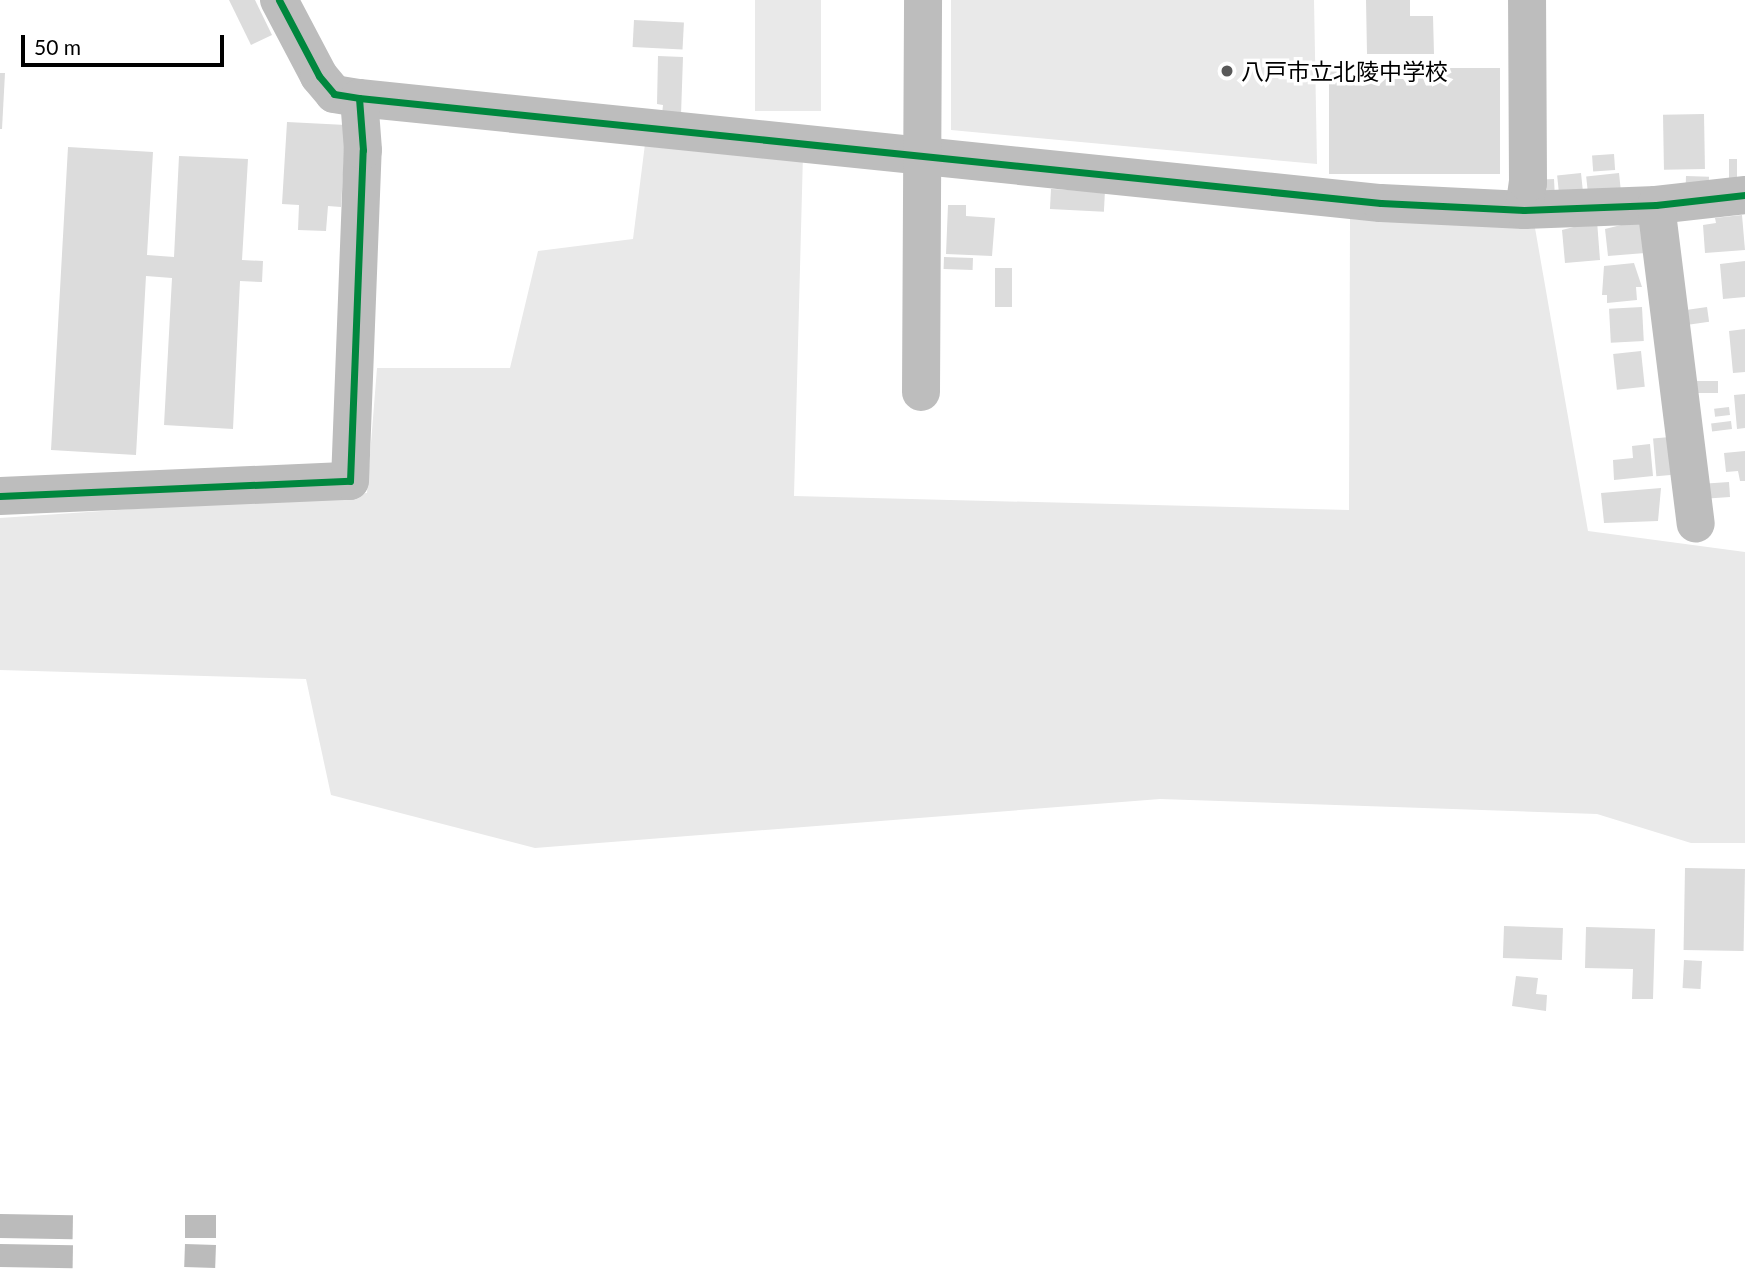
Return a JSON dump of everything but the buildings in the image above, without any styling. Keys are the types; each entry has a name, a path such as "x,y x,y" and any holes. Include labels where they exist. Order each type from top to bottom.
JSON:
{"street":[{"path":"279,0 319,76 334,94 359,98 1235,191 1524,210 1656,205 1745,195"},
{"path":"921,392 925,156 923,0"},
{"path":"1524,210 1528,183 1527,0"},
{"path":"0,496 261,481 350,481 363,150 359,98"},
{"path":"1656,205 1696,524"}],"shaded area":[{"path":"755,0 821,0 821,111 755,111"},
{"path":"951,0 1314,0 1317,164 951,130"},
{"path":"645,144 803,154 794,496 1349,510 1350,219 1535,228 1588,531 1745,552 1745,843 1691,843 1597,814 1160,799 535,848 331,795 306,679 0,670 0,518 367,493 377,368 510,368 538,251 633,239"},
{"path":"0,1214 73,1215 73,1239 0,1238"},
{"path":"185,1215 216,1215 216,1238 185,1238"},
{"path":"0,1244 73,1245 73,1268 0,1267"},
{"path":"185,1244 216,1245 215,1268 184,1267"}],"cycle path":[{"path":"279,0 319,76 334,94 359,98 1381,203 1524,210 1656,205 1745,195"},
{"path":"0,496 350,481 363,150 359,98"}],"place":[{"name":"八戸市立北陵中学校","path":"1227,71"}]}
